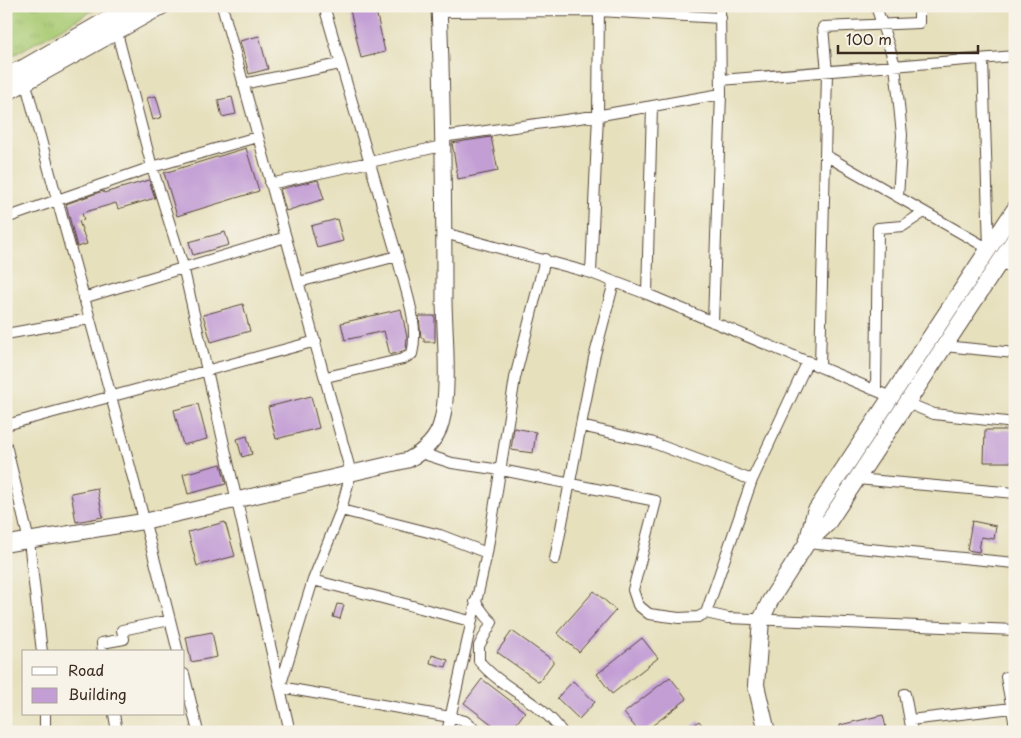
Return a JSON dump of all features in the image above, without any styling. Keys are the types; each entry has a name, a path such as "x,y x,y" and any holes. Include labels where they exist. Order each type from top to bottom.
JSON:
{"main road":[{"path":"6,75 25,67 131,6"},
{"path":"6,93 26,84 162,6"},
{"path":"807,543 815,512 1015,209"},
{"path":"766,732 756,685 761,620 770,601 807,543 827,524 1015,239"}],"street":[{"path":"222,6 351,472 341,510 313,580 280,687"},
{"path":"324,6 396,256 412,319 414,344 412,354 403,359 326,377"},
{"path":"714,322 721,94 720,6"},
{"path":"876,6 895,64 902,136 898,196"},
{"path":"820,367 827,73 823,27 919,23 919,6"},
{"path":"6,544 146,521 408,460 422,453 434,438 441,425 443,408 444,232 439,9 599,9 721,18"},
{"path":"591,273 598,115 599,9"},
{"path":"117,33 152,167 183,266 290,732"},
{"path":"721,80 827,73 895,64 1015,56"},
{"path":"983,59 989,249"},
{"path":"243,84 340,64"},
{"path":"26,84 83,298 146,521 178,650"},
{"path":"270,184 368,162 442,141 721,94"},
{"path":"647,294 652,106"},
{"path":"6,218 152,167 257,137"},
{"path":"825,155 989,249"},
{"path":"876,390 878,228 903,226 924,212"},
{"path":"444,232 591,273 647,294 891,397"},
{"path":"83,298 183,266 286,237"},
{"path":"299,282 396,256"},
{"path":"447,732 470,621 487,553 502,470 515,378 545,259"},
{"path":"1000,261 1015,270"},
{"path":"554,559 594,358 614,282"},
{"path":"6,334 89,319"},
{"path":"6,425 316,341"},
{"path":"944,346 1015,353"},
{"path":"706,613 752,480 808,361"},
{"path":"907,403 934,414 1015,423"},
{"path":"581,426 651,442 752,480"},
{"path":"6,444 29,541 42,650"},
{"path":"422,453 452,464 502,470 656,501 633,590 638,605 649,614 680,618 698,617 706,613 728,618 761,620 1015,630"},
{"path":"857,479 1015,493"},
{"path":"341,510 440,535 487,553"},
{"path":"807,543 1015,563"},
{"path":"313,580 470,621"},
{"path":"475,602 482,608 484,616 492,622 479,646 479,661 486,670 537,706 562,732"},
{"path":"104,650 102,643 124,639 122,630 170,620"},
{"path":"1015,677 1006,677 1015,726"},
{"path":"185,678 198,732"},
{"path":"280,687 450,717 465,721 478,732"},
{"path":"905,694 912,732"},
{"path":"910,720 1012,708"},
{"path":"45,716 45,732"},
{"path":"114,716 117,732"}],"green space":[{"path":"19,6 101,6 6,59 6,12"}],"building":[{"path":"375,6 385,52 361,58 350,10"},
{"path":"259,36 268,69 249,74 240,41"},
{"path":"156,96 162,117 153,120 147,98"},
{"path":"232,97 236,114 222,117 218,100"},
{"path":"491,137 498,171 458,179 452,143"},
{"path":"246,148 259,191 177,216 164,173"},
{"path":"149,180 155,198 118,209 116,203 82,213 84,220 79,221 87,244 77,247 66,204 103,191 104,193"},
{"path":"318,180 324,199 286,211 280,189"},
{"path":"337,219 343,241 317,248 311,226"},
{"path":"225,232 229,245 193,255 189,242"},
{"path":"243,304 250,331 211,342 203,315"},
{"path":"401,309 407,337 406,350 390,355 384,331 345,340 341,323"},
{"path":"419,316 435,316 435,342 424,342 424,338 421,338"},
{"path":"311,396 319,428 276,439 268,407"},
{"path":"198,404 207,439 183,445 174,410"},
{"path":"514,428 536,432 533,453 511,450"},
{"path":"985,430 1015,430 1015,462 984,462"},
{"path":"247,436 252,454 242,457 237,439"},
{"path":"221,464 226,484 188,494 183,474"},
{"path":"97,488 103,517 76,522 71,493"},
{"path":"972,521 996,526 994,539 981,537 979,552 967,550"},
{"path":"225,522 235,556 197,566 188,532"},
{"path":"594,591 616,610 579,652 557,633"},
{"path":"337,604 344,605 340,619 333,617"},
{"path":"512,631 554,661 539,682 497,652"},
{"path":"212,632 217,657 191,662 186,637"},
{"path":"642,638 658,658 612,694 597,674"},
{"path":"432,655 448,660 446,667 430,663"},
{"path":"670,677 687,699 644,732 639,732 624,713"},
{"path":"482,679 525,712 510,732 502,732 464,703"},
{"path":"573,681 595,702 579,719 557,698"},
{"path":"883,715 887,732 841,732 840,725"},
{"path":"699,721 707,732 685,732"}]}
